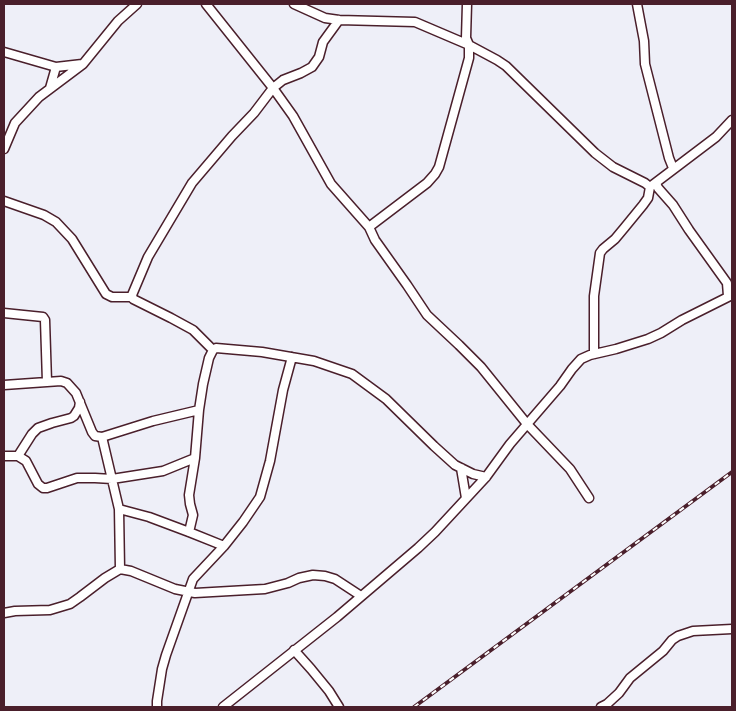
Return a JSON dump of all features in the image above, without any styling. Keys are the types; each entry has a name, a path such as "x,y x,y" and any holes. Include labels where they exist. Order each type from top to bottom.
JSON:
{"street":[{"path":"4,149 15,123 39,97 83,64 118,21 137,4"},
{"path":"206,4 274,88 293,116 331,184 369,227 375,240 427,315 481,368 527,424 570,469 589,498"},
{"path":"223,707 424,543 486,477 510,444 581,359 648,339 730,295 730,284 689,230 673,205 658,188 613,167 588,147 506,66 469,45 415,22 325,18 294,4"},
{"path":"369,227 427,183 435,174 442,156 469,58 469,45 466,38 466,4"},
{"path":"637,4 644,41 645,64 666,149 673,168"},
{"path":"132,297 148,257 192,183 274,88 284,80 312,67 319,57 323,42 339,20"},
{"path":"4,52 56,67 83,64"},
{"path":"50,88 56,67"},
{"path":"594,354 594,296 600,253 615,239 643,205 653,185 716,137 732,120"},
{"path":"4,201 44,215 56,222 72,239 106,294 112,297 132,297 187,326 213,350"},
{"path":"4,313 43,317 45,320 47,382"},
{"path":"189,532 193,515 189,495 195,458 202,384 209,358 216,348 292,357 314,361 346,371 386,399 456,465 473,474 486,477"},
{"path":"157,707 162,669 193,579 224,546 260,497 270,461 283,390 292,357"},
{"path":"4,385 47,382 67,383 76,393 92,432 95,436 102,437 153,421 199,410"},
{"path":"18,456 38,428 71,418 79,408 80,402"},
{"path":"102,437 119,508 120,569"},
{"path":"4,456 18,456 26,461 38,484 43,488 77,478 112,479 163,471 195,458"},
{"path":"461,468 466,498"},
{"path":"119,508 149,517 224,546"},
{"path":"4,613 45,611 60,607 80,598 120,569 131,571 175,589 204,594 265,589 299,578 313,575 324,576 335,579 361,596"},
{"path":"601,707 619,693 630,678 678,636 693,631 732,629"},
{"path":"294,650 311,669 339,707"}],"railway":[{"path":"414,707 732,472"}]}
